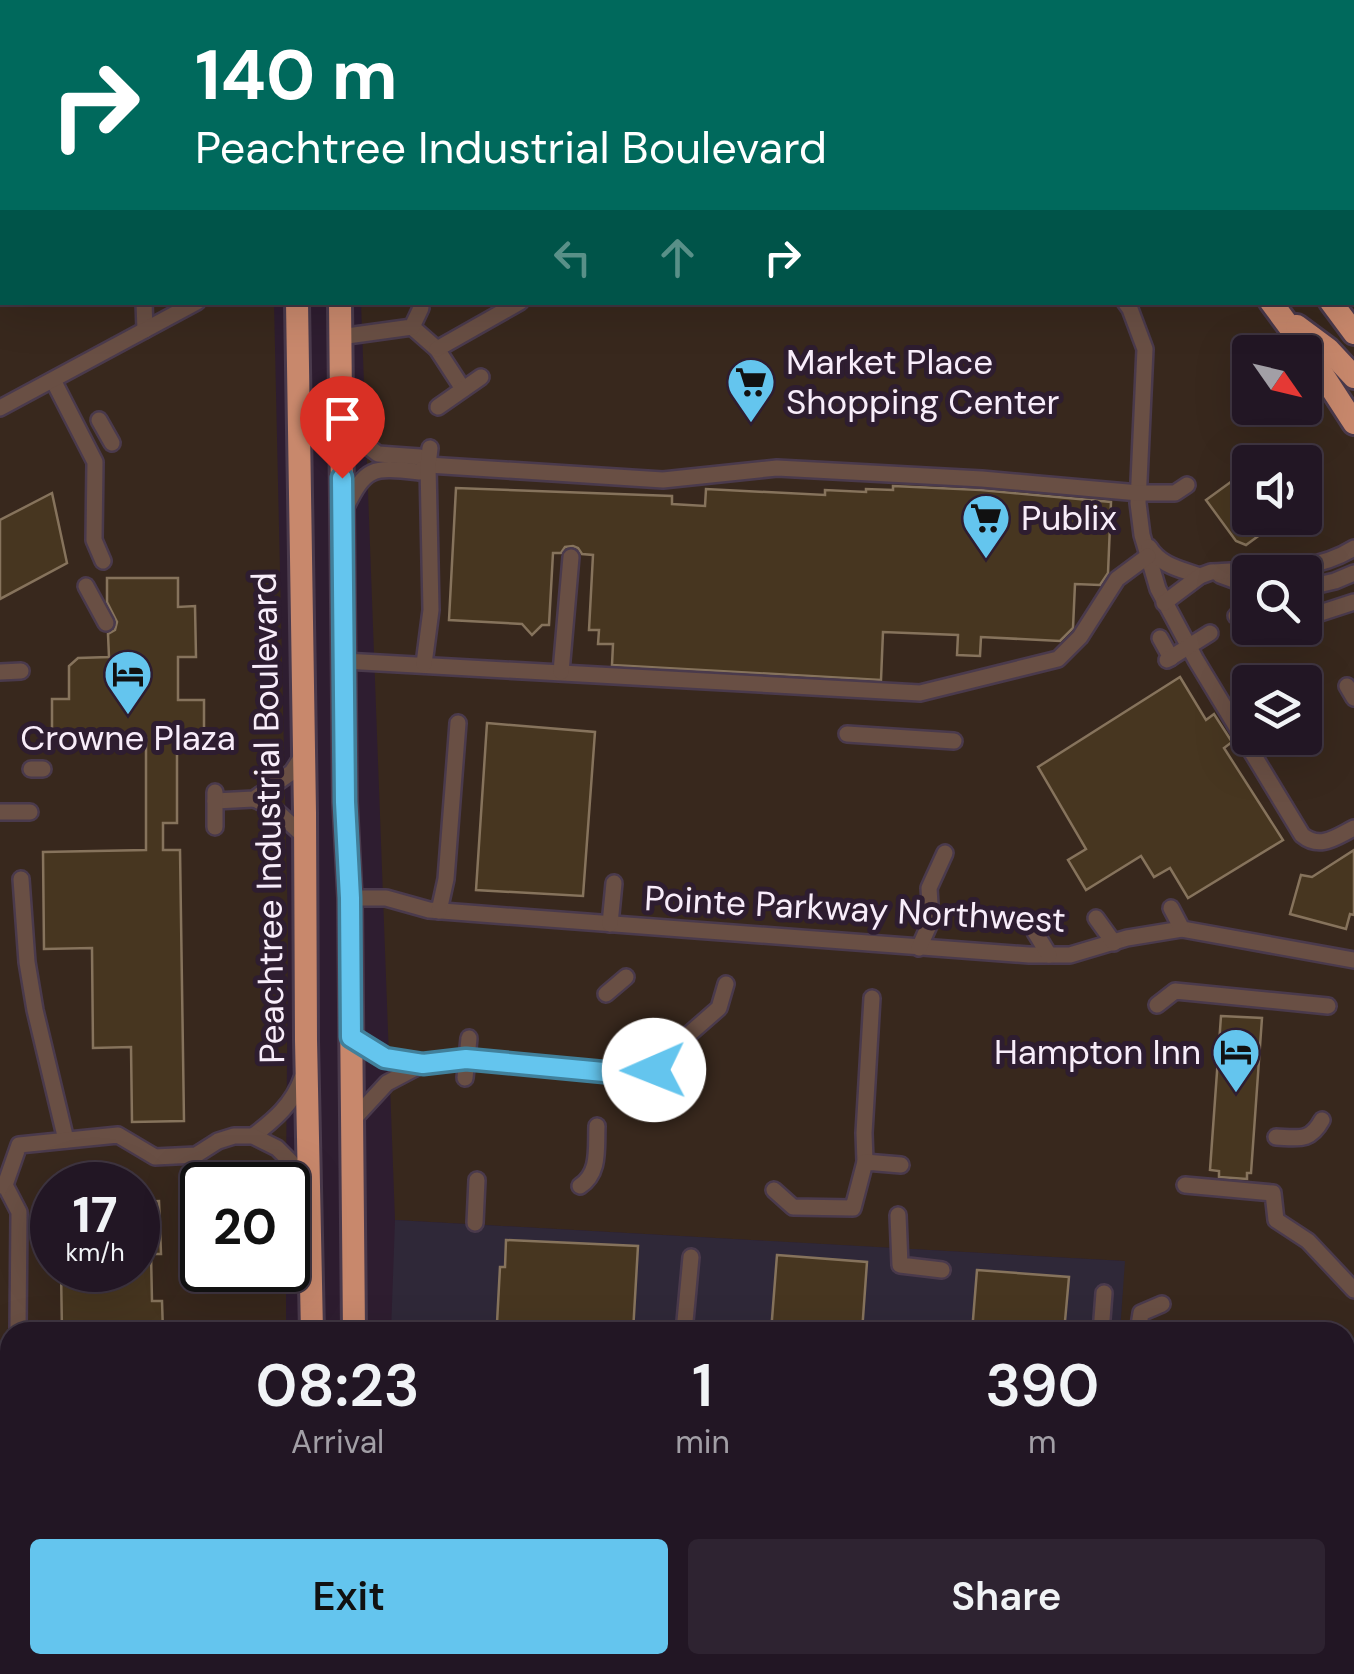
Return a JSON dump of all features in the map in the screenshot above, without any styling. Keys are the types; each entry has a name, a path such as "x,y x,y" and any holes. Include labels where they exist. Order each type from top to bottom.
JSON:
{"highway":[{"name":"Peachtree Industrial Boulevard","path":"297,305 308,1162"},
{"path":"340,305 354,1322"},
{"path":"1333,305 1354,333"},
{"path":"1276,310 1328,349 1354,377"},
{"path":"1276,310 1354,424"},
{"name":"Peachtree Industrial Boulevard","path":"310,1236 312,1322"}],"street":[{"path":"144,305 146,330"},
{"path":"0,408 192,305"},
{"path":"438,349 515,305"},
{"path":"1127,305 1145,349 1138,493 1142,535 1164,603 1302,835 1311,842 1324,842 1354,828"},
{"path":"412,327 421,308"},
{"path":"340,337 412,327 438,349 463,390"},
{"path":"438,407 482,376"},
{"path":"53,380 95,462 94,540 103,561"},
{"path":"341,401 366,445 378,454 663,480 777,468 982,479 1138,493 1175,494 1187,485"},
{"path":"99,420 112,443"},
{"path":"342,517 359,481 372,471 418,472 429,457"},
{"path":"424,664 431,610 429,457"},
{"path":"1142,535 1156,558 1168,565 1232,581"},
{"path":"1164,603 1206,574 1306,567 1354,548"},
{"path":"344,661 920,693 1058,659 1080,637 1117,579 1148,556"},
{"path":"561,672 571,557"},
{"path":"1322,584 1354,573"},
{"path":"86,586 106,623"},
{"path":"1322,612 1354,602"},
{"path":"1160,638 1169,659 1210,633"},
{"path":"0,672 21,671"},
{"path":"439,910 446,879 458,723"},
{"path":"847,734 954,741"},
{"path":"254,799 292,772 303,754"},
{"path":"215,827 215,796 254,799 272,808 305,837"},
{"path":"0,812 30,812"},
{"path":"919,948 931,920 929,888 945,853"},
{"path":"22,878 27,962 35,1010 66,1140"},
{"path":"610,924 614,882"},
{"name":"Pointe Parkway Northwest","path":"350,898 386,898 439,910 610,924 1070,956 1114,942 1182,929 1354,960"},
{"path":"1171,908 1182,929"},
{"path":"1096,918 1114,942"},
{"path":"1035,932 1049,955"},
{"path":"606,994 626,977"},
{"path":"351,1037 385,1058 423,1064 466,1059 625,1074 654,1070 719,1008 726,984"},
{"path":"1158,1006 1175,991 1328,1006"},
{"path":"774,1190 793,1207 853,1208 865,1162 872,998"},
{"path":"466,1078 469,1038"},
{"path":"351,1122 386,1083 423,1064"},
{"path":"253,1136 288,1104 306,1065"},
{"path":"1276,1137 1303,1138 1316,1132 1322,1120"},
{"path":"580,1186 592,1178 596,1126"},
{"path":"18,1322 19,1212 3,1185 19,1145 118,1135 156,1156 196,1154 218,1140 253,1136 277,1148 291,1162"},
{"path":"865,1162 901,1166"},
{"path":"475,1223 478,1180"},
{"path":"1186,1186 1273,1193 1276,1220 1308,1241 1354,1290"},
{"path":"898,1215 900,1265 942,1270"},
{"path":"685,1322 691,1257"},
{"path":"1102,1322 1104,1293"},
{"path":"1140,1322 1141,1313 1162,1304"}],"shaded area":[{"path":"0,305 274,305 288,930 286,1162 180,1162 180,1292 286,1292 286,1322 0,1322"},
{"path":"361,305 1354,305 1354,1322 1121,1322 1124,1261 395,1220"},
{"path":"395,1220 1125,1261 1121,1322 391,1322"}],"building":[{"path":"1232,481 1232,535 1260,535 1246,545 1236,541 1206,500"},
{"path":"893,486 1111,502 1108,573 1100,585 1075,584 1073,628 1060,641 981,637 980,656 957,655 958,635 883,632 881,680 612,665 613,644 598,644 599,630 589,630 593,555 582,554 573,546 553,553 549,625 542,625 532,635 522,624 449,620 456,488 672,496 672,504 705,506 706,489 825,495 825,490 866,492 893,490"},
{"path":"52,493 67,563 0,599 0,520"},
{"path":"107,578 178,578 178,607 195,606 196,657 178,657 178,700 204,700 204,738 177,738 177,823 163,823 163,850 180,850 184,1121 132,1122 131,1047 93,1048 92,948 44,949 43,852 146,850 146,738 52,738 52,699 69,699 69,666 78,658 109,657 108,634 115,630 117,622 107,602"},
{"path":"1180,677 1206,720 1214,714 1232,742 1224,748 1283,840 1188,898 1170,868 1154,877 1141,856 1086,890 1068,860 1086,849 1038,767"},
{"path":"487,723 595,732 583,896 476,890"},
{"path":"1354,850 1354,915 1350,914 1346,929 1290,914 1301,875 1312,877"},
{"name":"Hampton Inn","path":"1221,1016 1262,1018 1251,1173 1247,1173 1247,1179 1219,1177 1219,1171 1210,1170"},
{"path":"506,1240 638,1246 634,1322 497,1322 500,1267 505,1267"},
{"path":"777,1255 867,1262 863,1322 772,1322"},
{"path":"977,1270 1069,1277 1065,1322 973,1322"},
{"path":"61,1292 152,1292 152,1301 162,1301 163,1322 62,1322"}],"place":[{"name":"Market Place Shopping Center","path":"751,424"},
{"name":"Publix","path":"986,560"},
{"name":"Crowne Plaza","path":"128,716"},
{"name":"Hampton Inn","path":"1236,1094"}],"route":[{"path":"342,478 351,1037 385,1058 423,1064 466,1059 625,1074 654,1070"}]}
